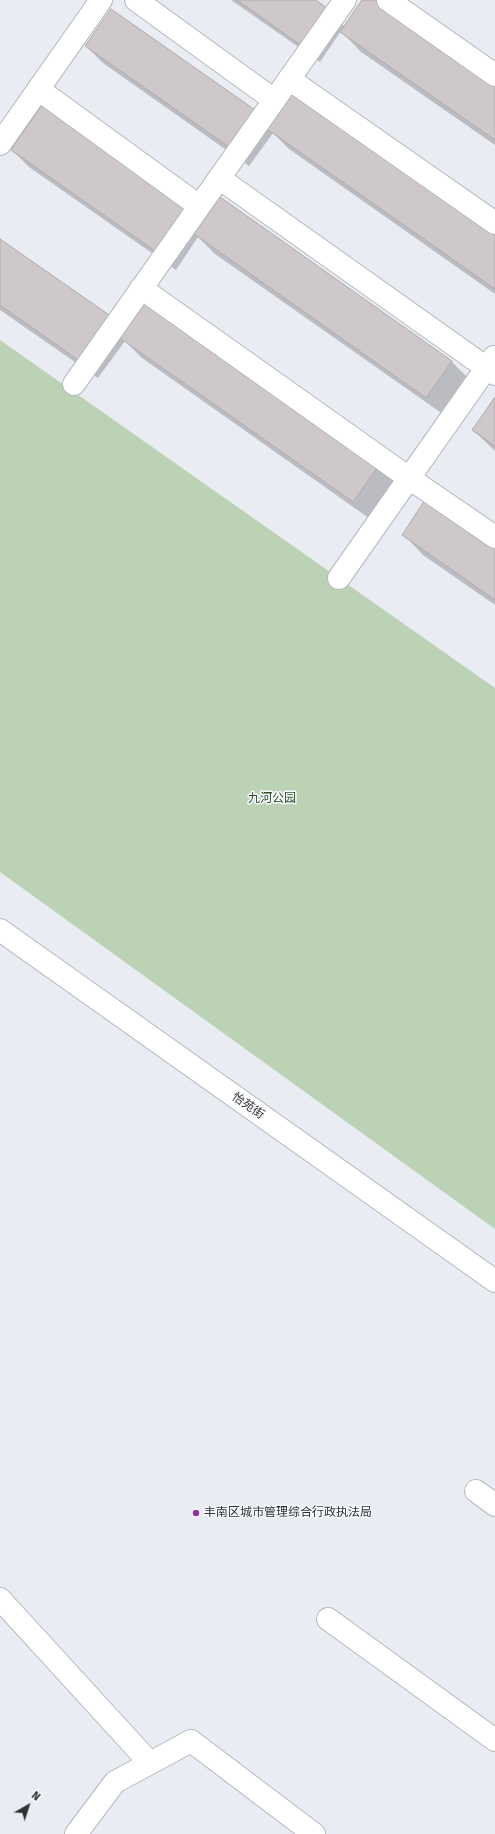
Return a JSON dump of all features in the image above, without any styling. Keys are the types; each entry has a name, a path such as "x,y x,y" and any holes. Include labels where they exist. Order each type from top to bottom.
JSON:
{"street":[{"path":"0,144 101,0"},
{"path":"136,0 274,100"},
{"path":"74,384 345,0"},
{"path":"388,0 495,75"},
{"path":"289,79 495,223"},
{"path":"38,89 199,206"},
{"path":"219,178 492,366 409,478 339,578"},
{"path":"141,288 409,478 495,537"},
{"name":"怡苑街","path":"0,930 495,1281"},
{"path":"476,1491 495,1505"},
{"path":"0,1599 150,1763"},
{"path":"328,1619 495,1740"},
{"path":"76,1834 115,1782 191,1741 314,1834"}],"green space":[{"name":"九河公园","path":"0,340 495,688 495,1229 0,872"}],"building":[{"path":"237,0 316,0 328,9 302,46"},
{"path":"362,0 374,0 495,85 495,140 340,32"},
{"path":"111,9 258,112 232,149 85,46"},
{"path":"293,92 495,234 495,289 267,129"},
{"path":"42,105 189,208 158,253 11,150"},
{"path":"220,197 452,361 426,398 194,234"},
{"path":"0,239 112,317 81,362 0,305"},
{"path":"146,301 379,465 353,502 120,338"},
{"path":"495,397 495,446 472,430"},
{"path":"427,497 495,545 495,600 402,535"}],"place":[{"name":"丰南区城市管理综合行政执法局","path":"196,1513"}]}
